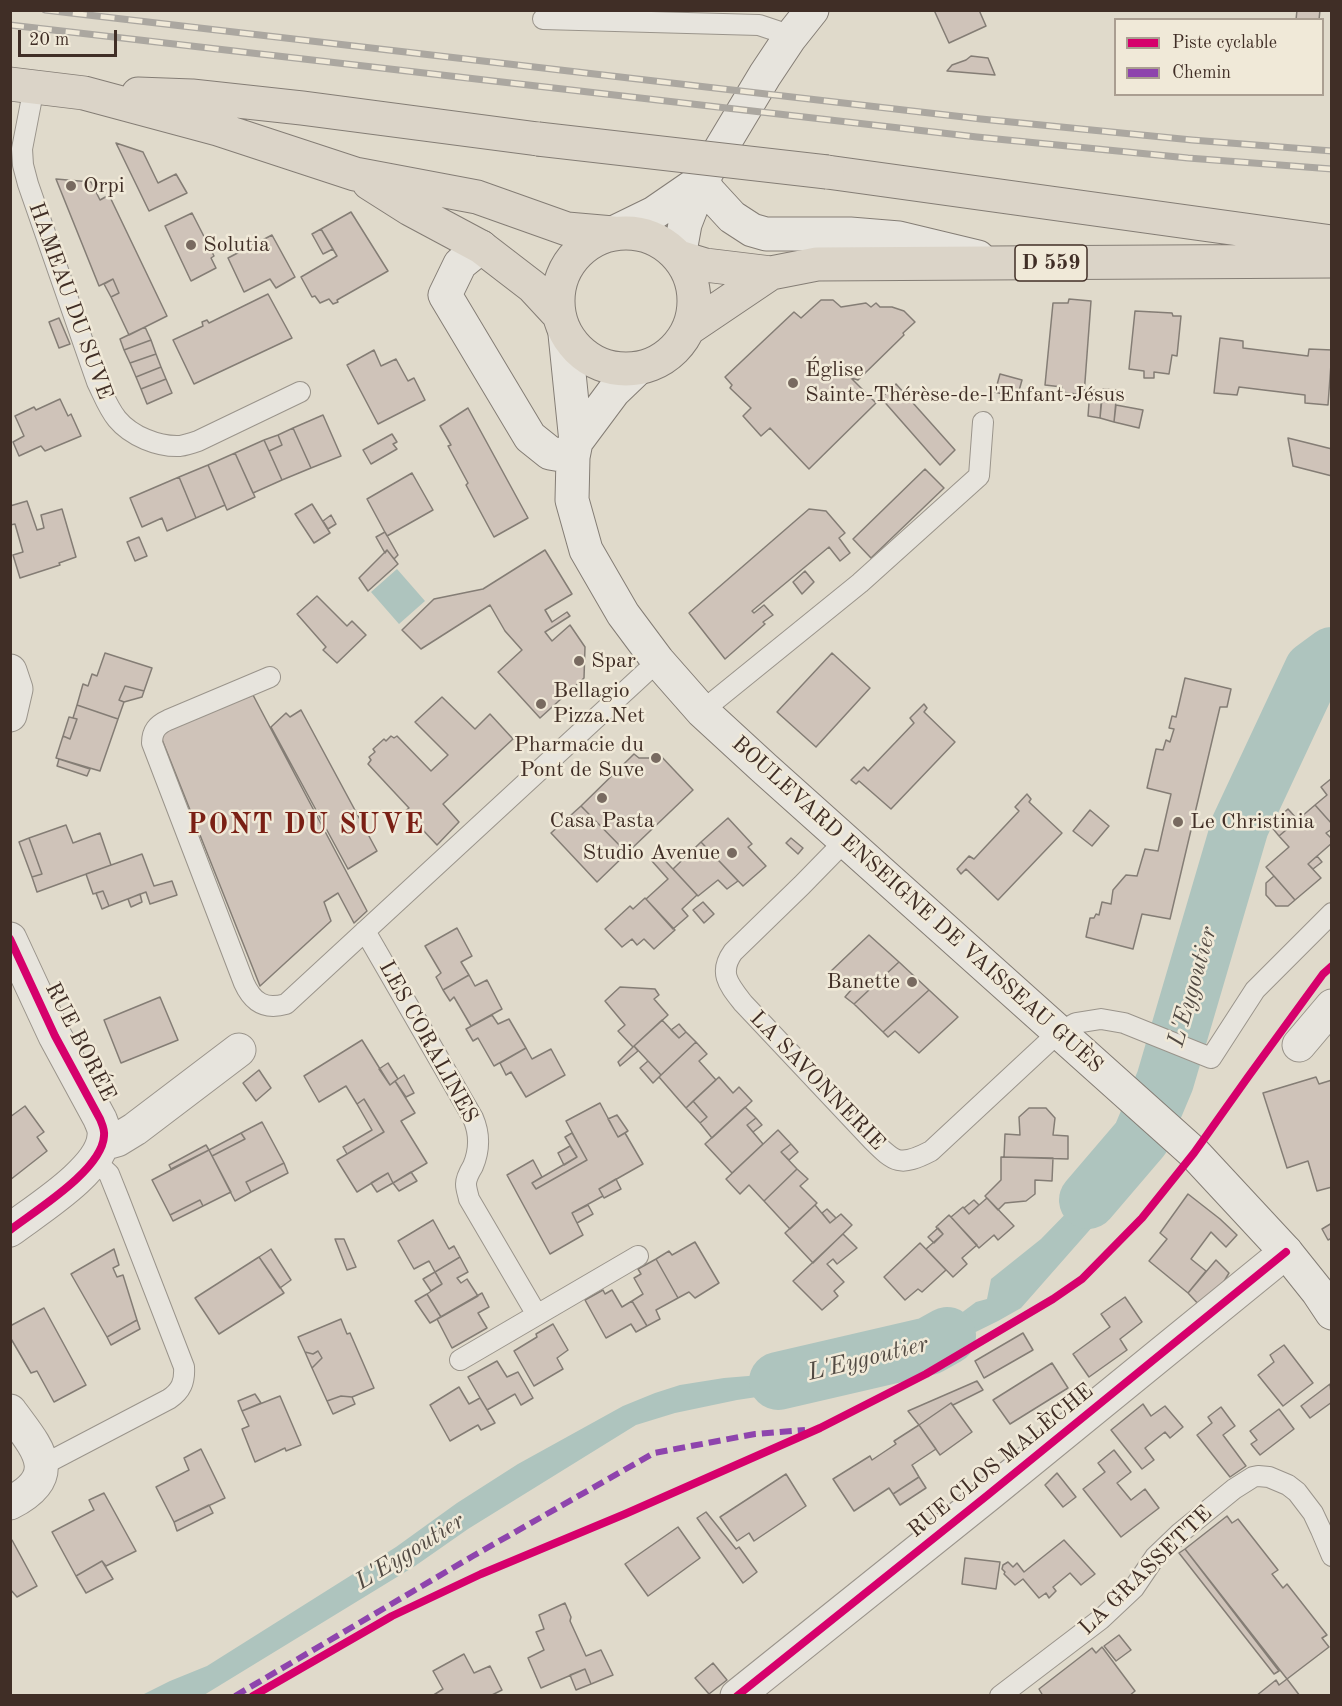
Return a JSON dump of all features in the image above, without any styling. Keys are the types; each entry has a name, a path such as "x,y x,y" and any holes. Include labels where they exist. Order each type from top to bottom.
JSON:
{"main road":[{"path":"680,257 685,224 702,180 765,75 812,10"},
{"path":"22,86 84,93 192,96 302,108 538,139 827,172 1332,242"},
{"path":"84,93 218,129 355,174 477,197 567,229 628,232 657,239 680,257 691,280 694,304 688,329 676,347 658,361 636,369 615,369 596,362 578,350 562,324 533,287 481,248 410,209 355,174"},
{"path":"562,324 557,296 561,279 569,262 581,249 596,239 654,213 702,180"},
{"path":"702,180 709,192 732,217 752,230 766,234 850,234 899,238 1006,264"},
{"path":"481,248 460,264 445,295 530,437 550,453 574,449 614,391 636,369"},
{"path":"680,257 705,265 771,273"},
{"name":"D 559","path":"771,273 817,264 1332,261"},
{"path":"688,329 771,273"},
{"name":"BOULEVARD ENSEIGNE DE VAISSEAU GUÈS","path":"562,324 574,449 572,500 586,550 623,614 658,662 702,711 1194,1153 1286,1251 1332,1313"},
{"path":"10,671 16,689 10,715"},
{"name":"RUE BORÉE","path":"10,939 55,1036 100,1119 104,1129 98,1152"},
{"path":"1299,1046 1332,1006"},
{"path":"10,1230 71,1184 86,1170 98,1152 135,1128 239,1050"},
{"name":"RUE CLOS MALÈCHE","path":"737,1695 999,1486 1286,1251"},
{"path":"10,1411 40,1454 43,1464 38,1482 30,1491 10,1503"}],"lane":[{"path":"543,19 759,25 792,36"},
{"name":"HAMEAU DU SUVE","path":"22,86 22,149 28,184 97,382 118,420 128,429 154,442 167,446 182,446 198,441 300,392"},
{"path":"702,711 860,583 979,476 983,422"},
{"path":"270,677 161,723 154,730 152,743 244,983 258,1002 272,1007 286,1004 658,662"},
{"name":"LA SAVONNERIE","path":"845,841 733,952 727,960 725,970 743,1003 887,1156 899,1161 911,1161 931,1151 1059,1032"},
{"path":"1059,1032 1076,1023 1101,1019 1124,1023 1211,1058 1255,990 1332,913"},
{"name":"LES CORALINES","path":"365,930 478,1129 479,1146 466,1184 469,1199 537,1315"},
{"path":"43,1464 169,1400 176,1395 183,1382 184,1367 119,1198 98,1152"},
{"path":"460,1360 638,1256"},
{"name":"LA GRASSETTE","path":"1000,1695 1101,1619 1134,1588 1155,1557 1180,1533 1234,1489 1253,1478 1269,1477 1288,1485 1297,1492 1313,1513 1332,1556"}],"water":[{"path":"397,569 425,601 399,624 371,592"},
{"name":"L'Eygoutier","path":"1123,1122 1153,1151 1131,1183 1021,1308 878,1380 839,1390 737,1400 675,1413 636,1425 468,1529 415,1566 204,1695 142,1695 207,1666 396,1547 457,1503 518,1464 623,1406 680,1385 865,1362 925,1340 976,1302 987,1299 991,1279 1041,1239 1081,1198 1104,1170"}],"building":[{"path":"934,10 979,10 986,26 949,43"},
{"path":"1297,10 1320,10 1319,18 1296,18"},
{"path":"971,56 988,58 995,75 947,71 952,65"},
{"path":"116,143 143,152 158,183 176,174 187,193 149,211"},
{"path":"56,179 91,182 100,200 109,195 167,316 129,335 111,297 119,293 113,279 99,286"},
{"path":"351,212 388,271 337,300 338,302 333,304 329,299 320,303 315,296 312,297 301,277 337,256 321,229"},
{"path":"192,213 214,256 211,258 216,268 191,281 165,226"},
{"path":"321,229 333,249 323,254 312,234"},
{"path":"272,235 295,277 276,288 270,279 244,292 228,258"},
{"path":"113,279 119,293 111,297 104,284"},
{"path":"268,294 292,338 194,384 173,340 203,326 202,322 207,320 209,323"},
{"path":"1069,299 1091,301 1084,395 1061,392 1062,387 1045,385 1053,303 1068,303"},
{"name":"Église Sainte-Thérèse-de-l'Enfant-Jésus","path":"821,300 833,300 841,307 866,303 871,307 876,303 880,307 892,307 904,311 915,322 858,380 851,378 876,403 809,469 770,428 761,436 743,416 751,408 730,388 732,385 725,377 794,312 801,318"},
{"path":"1135,311 1172,313 1173,316 1181,316 1177,356 1172,355 1169,374 1154,372 1154,378 1144,378 1144,371 1129,369"},
{"path":"59,318 70,344 59,348 49,322"},
{"path":"145,327 151,340 124,350 120,339"},
{"path":"1220,338 1243,341 1243,348 1308,356 1309,349 1332,350 1328,405 1305,403 1305,395 1239,387 1237,395 1214,393"},
{"path":"151,340 156,354 130,363 124,350"},
{"path":"374,350 381,366 396,359 408,381 414,378 425,400 378,424 347,365"},
{"path":"156,354 161,367 136,377 130,363"},
{"path":"161,367 166,379 141,389 136,377"},
{"path":"1000,374 1022,380 1017,398 995,392"},
{"path":"166,379 172,393 147,404 141,389"},
{"path":"896,384 955,450 940,465 881,398"},
{"path":"1103,389 1117,390 1114,422 1100,418"},
{"path":"1090,390 1102,390 1100,418 1088,416"},
{"path":"60,399 68,416 71,414 81,436 45,451 41,446 19,456 13,442 24,436 15,416 34,407 36,410"},
{"path":"1116,405 1143,410 1139,428 1114,422"},
{"path":"468,408 528,518 494,537 466,485 468,483 440,426"},
{"path":"323,415 341,456 311,468 293,428"},
{"path":"293,428 311,468 282,480 269,451 282,445 278,435"},
{"path":"392,434 397,442 393,444 397,449 371,464 363,450"},
{"path":"278,435 282,445 269,451 264,440"},
{"path":"1288,438 1332,449 1332,476 1293,466"},
{"path":"264,440 282,480 253,493 235,453"},
{"path":"235,453 255,497 227,510 208,465"},
{"path":"208,465 225,505 196,518 179,477"},
{"path":"925,469 944,488 871,558 853,539"},
{"path":"412,473 433,510 387,536 367,499"},
{"path":"179,477 196,518 167,531 162,518 142,527 130,498"},
{"path":"27,501 37,530 44,528 41,515 62,509 76,557 59,563 60,565 20,578 13,555 23,552 15,524 10,525 10,506"},
{"path":"312,504 330,533 314,543 295,514"},
{"path":"809,509 826,511 845,533 839,538 850,553 840,561 829,547 752,611 754,613 764,605 773,615 725,659 689,613"},
{"path":"331,515 336,524 328,529 323,521"},
{"path":"385,532 398,555 394,559 387,550 385,553 376,537"},
{"path":"139,537 147,556 135,561 127,542"},
{"path":"387,550 398,564 368,591 359,578"},
{"path":"545,550 572,594 545,610 552,622 567,612 570,616 545,632 552,641 570,625 585,647 584,678 540,718 498,672 522,650 505,631 490,605 421,649 402,630 434,599 483,589"},
{"path":"805,571 814,582 802,594 793,582"},
{"path":"317,596 347,626 352,621 366,635 337,663 323,650 326,647 297,614"},
{"path":"105,653 152,668 144,691 125,686 119,700 124,702 118,719 77,705 83,684 88,686 92,674 97,676"},
{"path":"832,653 870,688 816,747 777,712"},
{"name":"Le Christinia","path":"1185,678 1231,689 1227,707 1220,707 1170,919 1142,914 1133,949 1086,937 1090,918 1094,918 1096,914 1099,915 1102,902 1111,904 1113,890 1126,875 1137,876 1145,849 1158,851 1171,794 1147,788 1156,749 1163,750 1166,740 1170,742 1174,729 1169,728 1172,716 1176,717"},
{"path":"125,686 144,691 142,697 124,702 119,700"},
{"path":"253,695 367,911 354,923 338,893 324,902 331,921 260,986 159,732"},
{"path":"442,697 475,729 490,714 513,739 443,804 459,822 437,845 405,811 409,808 368,764 371,760 369,757 375,752 373,749 384,739 386,741 391,736 394,738 397,736 431,771 448,755 415,722"},
{"path":"924,704 927,708 924,712 955,742 891,809 859,781 856,784 851,780 864,767 868,771 914,723 910,718"},
{"path":"77,705 118,719 100,771 56,758 63,736 70,739 77,719 73,718"},
{"path":"301,710 377,851 348,869 271,727 286,713 290,717"},
{"path":"69,717 77,719 70,739 63,736"},
{"path":"658,753 693,790 627,853 581,806 634,754 639,758 654,758"},
{"path":"59,759 90,769 87,776 57,766"},
{"path":"1332,778 1332,824 1315,805 1327,795 1321,787"},
{"path":"1027,794 1031,799 1029,802 1062,833 998,900 966,869 961,874 957,869 969,856 974,859 1019,811 1015,807"},
{"path":"1315,805 1332,824 1332,829 1326,833 1332,839 1332,843 1308,864 1321,878 1295,900 1266,867 1289,847 1279,836"},
{"path":"581,806 627,853 597,882 551,833"},
{"path":"1288,809 1298,820 1279,836 1270,825"},
{"path":"1090,810 1109,826 1092,846 1073,831"},
{"path":"728,818 752,844 748,847 766,866 743,886 701,842"},
{"path":"66,825 73,843 100,833 111,865 37,892 32,877 42,874 29,838"},
{"path":"29,838 42,874 32,877 19,842"},
{"path":"791,838 803,848 798,854 786,843"},
{"path":"701,842 738,881 727,889 718,880 698,896 673,869"},
{"path":"658,853 697,895 682,909 688,916 673,929 646,899 668,879 651,860"},
{"path":"142,854 154,886 172,881 177,895 150,904 146,892 109,906 103,891 93,894 86,874"},
{"path":"1317,856 1322,862 1313,869 1308,864"},
{"path":"1274,876 1295,900 1288,906 1276,906 1266,895 1266,883"},
{"path":"103,891 109,906 102,909 96,893"},
{"path":"140,894 142,902 131,907 128,899"},
{"path":"645,898 675,930 654,949 644,939 637,945 632,939 622,947 605,929 630,906 633,909"},
{"path":"703,902 714,914 704,923 693,910"},
{"path":"457,928 472,956 461,962 469,975 443,990 436,977 441,973 425,946"},
{"path":"869,935 899,962 854,1004 845,997 851,990 830,972"},
{"path":"899,962 929,990 883,1032 854,1004"},
{"path":"469,975 475,986 487,980 502,1009 471,1026 454,997 450,1001 443,990"},
{"path":"620,987 655,989 659,995 654,999 668,1015 633,1047 618,1031 625,1025 605,1001"},
{"path":"929,990 958,1017 919,1053 895,1031 888,1037 883,1032"},
{"path":"160,997 178,1040 121,1063 104,1020"},
{"path":"492,1015 498,1024 509,1019 526,1048 494,1066 478,1038 473,1041 466,1029"},
{"path":"662,1020 679,1038 686,1032 696,1042 661,1075 634,1046"},
{"path":"679,1024 686,1032 679,1038 671,1030"},
{"path":"362,1040 390,1085 395,1081 415,1113 401,1121 427,1163 393,1183 388,1173 357,1192 337,1160 384,1132 364,1099 357,1104 346,1086 319,1102 304,1076"},
{"path":"696,1042 707,1054 699,1061 716,1080 686,1108 659,1077"},
{"path":"634,1046 638,1051 620,1066 618,1062"},
{"path":"526,1048 532,1059 551,1049 565,1075 526,1097 511,1072 506,1075 500,1063"},
{"path":"648,1061 661,1075 653,1083 640,1068"},
{"path":"388,1063 398,1079 390,1085 379,1069"},
{"path":"259,1070 271,1088 256,1101 243,1083"},
{"path":"404,1075 414,1093 406,1097 395,1081"},
{"path":"719,1077 733,1093 739,1087 752,1101 712,1138 700,1123 707,1117 693,1101"},
{"path":"1316,1077 1319,1084 1332,1080 1332,1187 1317,1191 1308,1161 1287,1168 1263,1093"},
{"path":"364,1099 384,1132 347,1154 343,1147 372,1130 357,1104"},
{"path":"693,1101 707,1117 700,1123 686,1108"},
{"path":"600,1103 618,1137 625,1133 643,1164 599,1189 603,1196 572,1213 583,1235 550,1254 507,1175 533,1160 542,1177 532,1183 536,1189 587,1160 566,1121"},
{"path":"25,1106 44,1132 37,1137 47,1151 10,1180 10,1117"},
{"path":"745,1107 756,1118 747,1125 763,1144 732,1173 705,1144"},
{"path":"1029,1108 1046,1108 1055,1118 1053,1135 1068,1136 1068,1159 1004,1157 1005,1134 1020,1135 1019,1117"},
{"path":"617,1115 628,1131 618,1137 608,1119"},
{"path":"756,1118 762,1125 753,1132 747,1125"},
{"path":"262,1122 284,1163 246,1182 251,1192 235,1201 212,1156 245,1139 241,1133"},
{"path":"778,1130 791,1144 781,1152 797,1169 764,1201 749,1185 740,1194 726,1179"},
{"path":"241,1133 245,1139 212,1156 209,1150"},
{"path":"572,1133 587,1160 536,1189 532,1183 577,1157 565,1137"},
{"path":"791,1144 798,1152 789,1160 781,1152"},
{"path":"206,1145 209,1150 171,1169 169,1165"},
{"path":"570,1146 577,1157 564,1165 558,1153"},
{"path":"209,1150 231,1192 203,1206 200,1200 170,1215 152,1180"},
{"path":"1001,1157 1053,1158 1052,1181 1035,1180 1035,1194 1026,1201 1005,1203 998,1210 985,1196 1001,1180"},
{"path":"284,1163 288,1173 251,1192 246,1182"},
{"path":"797,1169 808,1179 800,1186 817,1203 790,1229 764,1201"},
{"path":"411,1172 417,1181 399,1191 393,1183"},
{"path":"388,1173 393,1183 377,1192 371,1183"},
{"path":"616,1179 621,1189 604,1198 599,1189"},
{"path":"1188,1194 1237,1235 1226,1247 1211,1232 1191,1259 1206,1271 1188,1293 1149,1261 1167,1239 1160,1233"},
{"path":"987,1198 1014,1226 998,1240 994,1235 979,1248 951,1217 963,1207 969,1214"},
{"path":"200,1200 203,1206 173,1221 170,1215"},
{"path":"974,1200 979,1205 969,1214 964,1208"},
{"path":"588,1205 593,1214 577,1223 572,1213"},
{"path":"815,1205 830,1223 841,1214 852,1225 813,1263 785,1233"},
{"path":"827,1209 836,1218 830,1223 822,1213"},
{"path":"949,1215 977,1245 962,1258 967,1264 953,1277 926,1249 943,1234 936,1227"},
{"path":"433,1220 449,1249 454,1246 460,1257 435,1272 429,1261 414,1269 398,1241"},
{"path":"1332,1223 1332,1238 1328,1240 1322,1229"},
{"path":"938,1228 943,1234 934,1243 928,1237"},
{"path":"843,1234 857,1248 837,1264 833,1259 827,1264 844,1282 834,1291 838,1296 822,1310 793,1281"},
{"path":"335,1239 344,1239 356,1267 347,1270"},
{"path":"695,1242 719,1283 695,1298 689,1292 678,1298 656,1259 669,1251 672,1255"},
{"path":"920,1243 946,1270 922,1292 918,1289 905,1300 884,1277"},
{"path":"114,1249 119,1265 113,1268 117,1277 123,1275 137,1320 107,1337 71,1274"},
{"path":"271,1249 291,1280 280,1288 259,1257"},
{"path":"259,1257 284,1293 219,1334 195,1298"},
{"path":"460,1257 468,1272 457,1278 461,1283 467,1279 478,1296 441,1317 427,1294 442,1284 435,1272"},
{"path":"656,1259 678,1298 656,1310 660,1319 647,1326 632,1301 643,1294 634,1278 641,1274 638,1269"},
{"path":"1216,1260 1229,1273 1213,1300 1202,1308 1188,1293"},
{"path":"435,1272 442,1284 431,1291 423,1279"},
{"path":"603,1290 605,1294 612,1290 622,1307 632,1301 647,1326 636,1332 631,1324 606,1338 585,1300"},
{"path":"482,1293 489,1307 478,1313 487,1328 452,1348 437,1319"},
{"path":"427,1294 441,1317 430,1323 415,1301"},
{"path":"1125,1297 1142,1322 1120,1339 1127,1350 1089,1377 1073,1354 1110,1327 1101,1314"},
{"path":"44,1308 86,1385 54,1402 37,1371 31,1373 10,1337 10,1326"},
{"path":"341,1319 347,1334 350,1333 374,1388 352,1397 341,1396 327,1401 312,1368 322,1358 318,1351 313,1354 305,1352 298,1337"},
{"path":"137,1320 140,1329 111,1345 107,1337"},
{"path":"553,1324 568,1350 557,1358 563,1369 534,1386 514,1351"},
{"path":"1023,1333 1033,1350 984,1378 975,1361"},
{"path":"1284,1345 1313,1383 1283,1406 1258,1375 1274,1362 1270,1355"},
{"path":"318,1351 322,1358 312,1368 305,1352 313,1354"},
{"path":"497,1361 507,1377 518,1372 533,1398 521,1405 515,1394 487,1410 468,1377"},
{"path":"1052,1363 1068,1388 1010,1424 993,1400"},
{"path":"977,1381 983,1390 953,1405 951,1403 919,1425 908,1411"},
{"path":"1330,1384 1332,1402 1310,1418 1301,1406"},
{"path":"459,1387 469,1404 480,1398 495,1423 481,1430 478,1425 450,1441 430,1405"},
{"path":"255,1394 261,1403 242,1411 238,1401"},
{"path":"280,1396 301,1445 286,1451 285,1448 255,1462 242,1429 249,1426 242,1411"},
{"path":"341,1396 352,1397 355,1404 333,1414 327,1401"},
{"path":"951,1403 972,1432 940,1455 919,1425"},
{"path":"1143,1404 1151,1416 1165,1406 1183,1427 1170,1438 1165,1432 1145,1448 1154,1460 1142,1469 1111,1430"},
{"path":"1221,1407 1235,1426 1223,1435 1246,1466 1230,1477 1197,1435 1212,1423 1208,1417"},
{"path":"1279,1409 1294,1429 1260,1455 1251,1444 1257,1440 1250,1431"},
{"path":"919,1425 936,1449 912,1465 919,1477 893,1494 889,1488 854,1511 833,1479 870,1456 872,1460 896,1444 894,1441"},
{"path":"201,1449 225,1498 174,1522 156,1487 189,1470 184,1458"},
{"path":"1114,1450 1131,1472 1117,1483 1131,1500 1145,1489 1159,1508 1121,1537 1083,1489 1105,1472 1098,1463"},
{"path":"1057,1473 1076,1497 1063,1507 1045,1485"},
{"path":"786,1474 806,1506 754,1541 749,1533 737,1541 720,1517"},
{"path":"919,1477 926,1488 900,1505 893,1494"},
{"path":"104,1493 136,1551 106,1566 102,1561 76,1576 52,1532 94,1510 89,1500"},
{"path":"209,1505 213,1513 177,1531 174,1522"},
{"path":"706,1512 736,1549 739,1547 757,1572 743,1583 697,1518"},
{"path":"1227,1516 1232,1523 1238,1519 1278,1570 1272,1574 1283,1588 1287,1584 1327,1635 1322,1638 1329,1647 1287,1679 1185,1549"},
{"path":"678,1527 700,1558 648,1596 625,1564"},
{"path":"12,1540 37,1586 17,1597 10,1589 10,1541"},
{"path":"1064,1540 1095,1574 1081,1585 1070,1573 1053,1587 1056,1591 1049,1598 1046,1593 1039,1598 1023,1579 1015,1585 1004,1574 1003,1565 1008,1562 1013,1567 1017,1563 1024,1572"},
{"path":"1185,1549 1279,1671 1274,1674 1179,1553"},
{"path":"965,1558 1000,1562 996,1589 962,1584"},
{"path":"102,1561 113,1579 86,1593 76,1576"},
{"path":"565,1603 571,1617 570,1621 586,1656 601,1650 613,1675 591,1684 585,1669 541,1688 528,1658 544,1650 536,1632 544,1629 539,1615"},
{"path":"1119,1635 1131,1650 1116,1661 1104,1646"},
{"path":"1102,1647 1135,1691 1129,1696 1043,1696 1039,1689 1092,1648 1096,1653"},
{"path":"464,1654 474,1673 490,1666 502,1690 490,1696 432,1696 443,1689 433,1671"},
{"path":"713,1663 727,1680 709,1694 695,1678"},
{"path":"585,1669 591,1684 576,1690 570,1675"},
{"path":"1287,1679 1300,1696 1256,1696 1276,1680 1279,1685"}],"waterway":[{"name":"L'Eygoutier","path":"1088,1200 1141,1138 1165,1081 1240,826 1313,670 1332,656"},
{"name":"L'Eygoutier","path":"778,1381 929,1346 947,1336"}],"railway":[{"path":"45,10 981,119 1332,151"},
{"path":"10,25 977,137 1188,158 1332,169"}],"marked path":[{"path":"235,1696 654,1453 755,1434 805,1430"}],"cycle path":[{"path":"10,939 55,1036 100,1119 104,1134 100,1149 80,1175 10,1230"},
{"path":"253,1696 392,1616 481,1574 625,1514 820,1428 926,1374 1053,1299 1082,1279 1142,1218 1194,1153 1323,974 1332,966"},
{"path":"737,1696 1286,1252"}],"place":[{"name":"Orpi","path":"71,186"},
{"name":"Solutia","path":"191,245"},
{"name":"Église Sainte-Thérèse-de-l'Enfant-Jésus","path":"793,383"},
{"name":"Spar","path":"579,661"},
{"name":"Bellagio Pizza.Net","path":"541,704"},
{"name":"Pharmacie du Pont de Suve","path":"656,758"},
{"name":"Casa Pasta","path":"602,798"},
{"name":"Le Christinia","path":"1178,822"},
{"name":"Studio Avenue","path":"732,853"},
{"name":"Banette","path":"912,982"}],"district":[{"name":"PONT DU SUVE","path":"306,826"}]}
